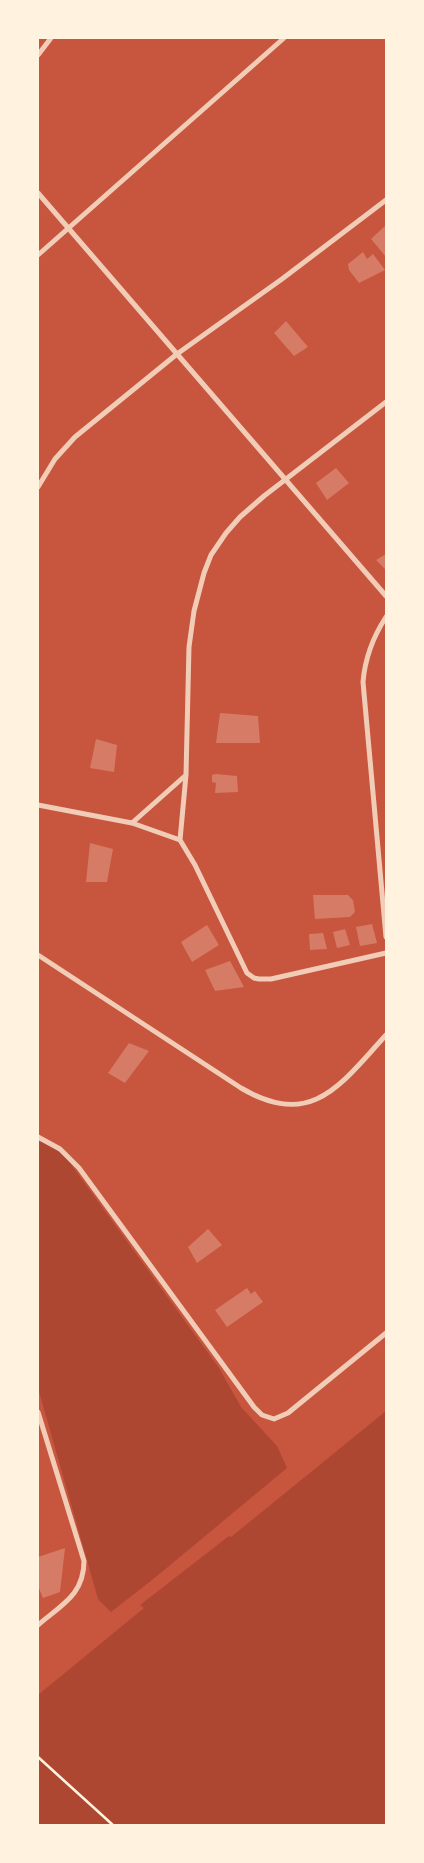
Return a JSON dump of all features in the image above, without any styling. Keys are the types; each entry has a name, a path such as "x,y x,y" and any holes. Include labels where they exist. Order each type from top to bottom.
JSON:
{"street":[{"path":"38,56 51,38"},
{"path":"38,255 284,38"},
{"path":"38,193 386,596"},
{"path":"38,487 55,458 71,440 177,354 282,279 386,200"},
{"path":"386,402 248,509 232,526 211,555 204,573 193,617 189,648 186,775 180,840 195,865 236,954 247,972 254,978 259,980 271,979 386,953"},
{"path":"386,618 370,650 363,682 386,937"},
{"path":"132,824 186,775"},
{"path":"38,805 132,824 180,840"},
{"path":"38,955 241,1088 261,1099 278,1104 288,1106 305,1104 326,1095 386,1035"},
{"path":"38,1137 60,1149 79,1168 254,1407 262,1415 272,1419 288,1413 386,1333"},
{"path":"38,1412 84,1561 84,1574 81,1584 69,1598 38,1625"}],"path":[{"path":"38,1757 114,1826"}],"shaded area":[{"path":"38,1141 48,1144 65,1156 219,1368 241,1407 277,1446 287,1468 111,1612 98,1599 38,1388"},
{"path":"386,1411 386,1825 38,1825 38,1695 144,1608 140,1605 229,1536 231,1537"}],"building":[{"path":"386,225 386,257 371,239"},
{"path":"363,252 367,259 373,254 385,270 359,283 349,270 348,264"},
{"path":"286,321 308,347 294,356 274,333"},
{"path":"336,468 349,483 327,500 316,483"},
{"path":"386,554 386,570 376,560"},
{"path":"220,713 258,716 260,743 216,743"},
{"path":"96,739 117,745 114,772 90,768"},
{"path":"212,775 237,776 238,792 215,793 216,783 212,782"},
{"path":"90,843 113,849 107,882 86,882"},
{"path":"313,895 348,895 353,900 355,912 350,917 315,919"},
{"path":"372,924 377,943 360,946 356,927"},
{"path":"207,925 219,945 192,962 181,942"},
{"path":"345,929 350,945 337,948 333,932"},
{"path":"323,933 327,949 310,950 309,934"},
{"path":"230,961 244,987 215,991 205,970"},
{"path":"129,1043 149,1051 125,1083 108,1073"},
{"path":"208,1229 222,1245 197,1263 188,1247"},
{"path":"247,1288 251,1294 255,1291 263,1302 227,1327 215,1310"},
{"path":"65,1548 60,1592 43,1598 38,1586 38,1557"}]}
